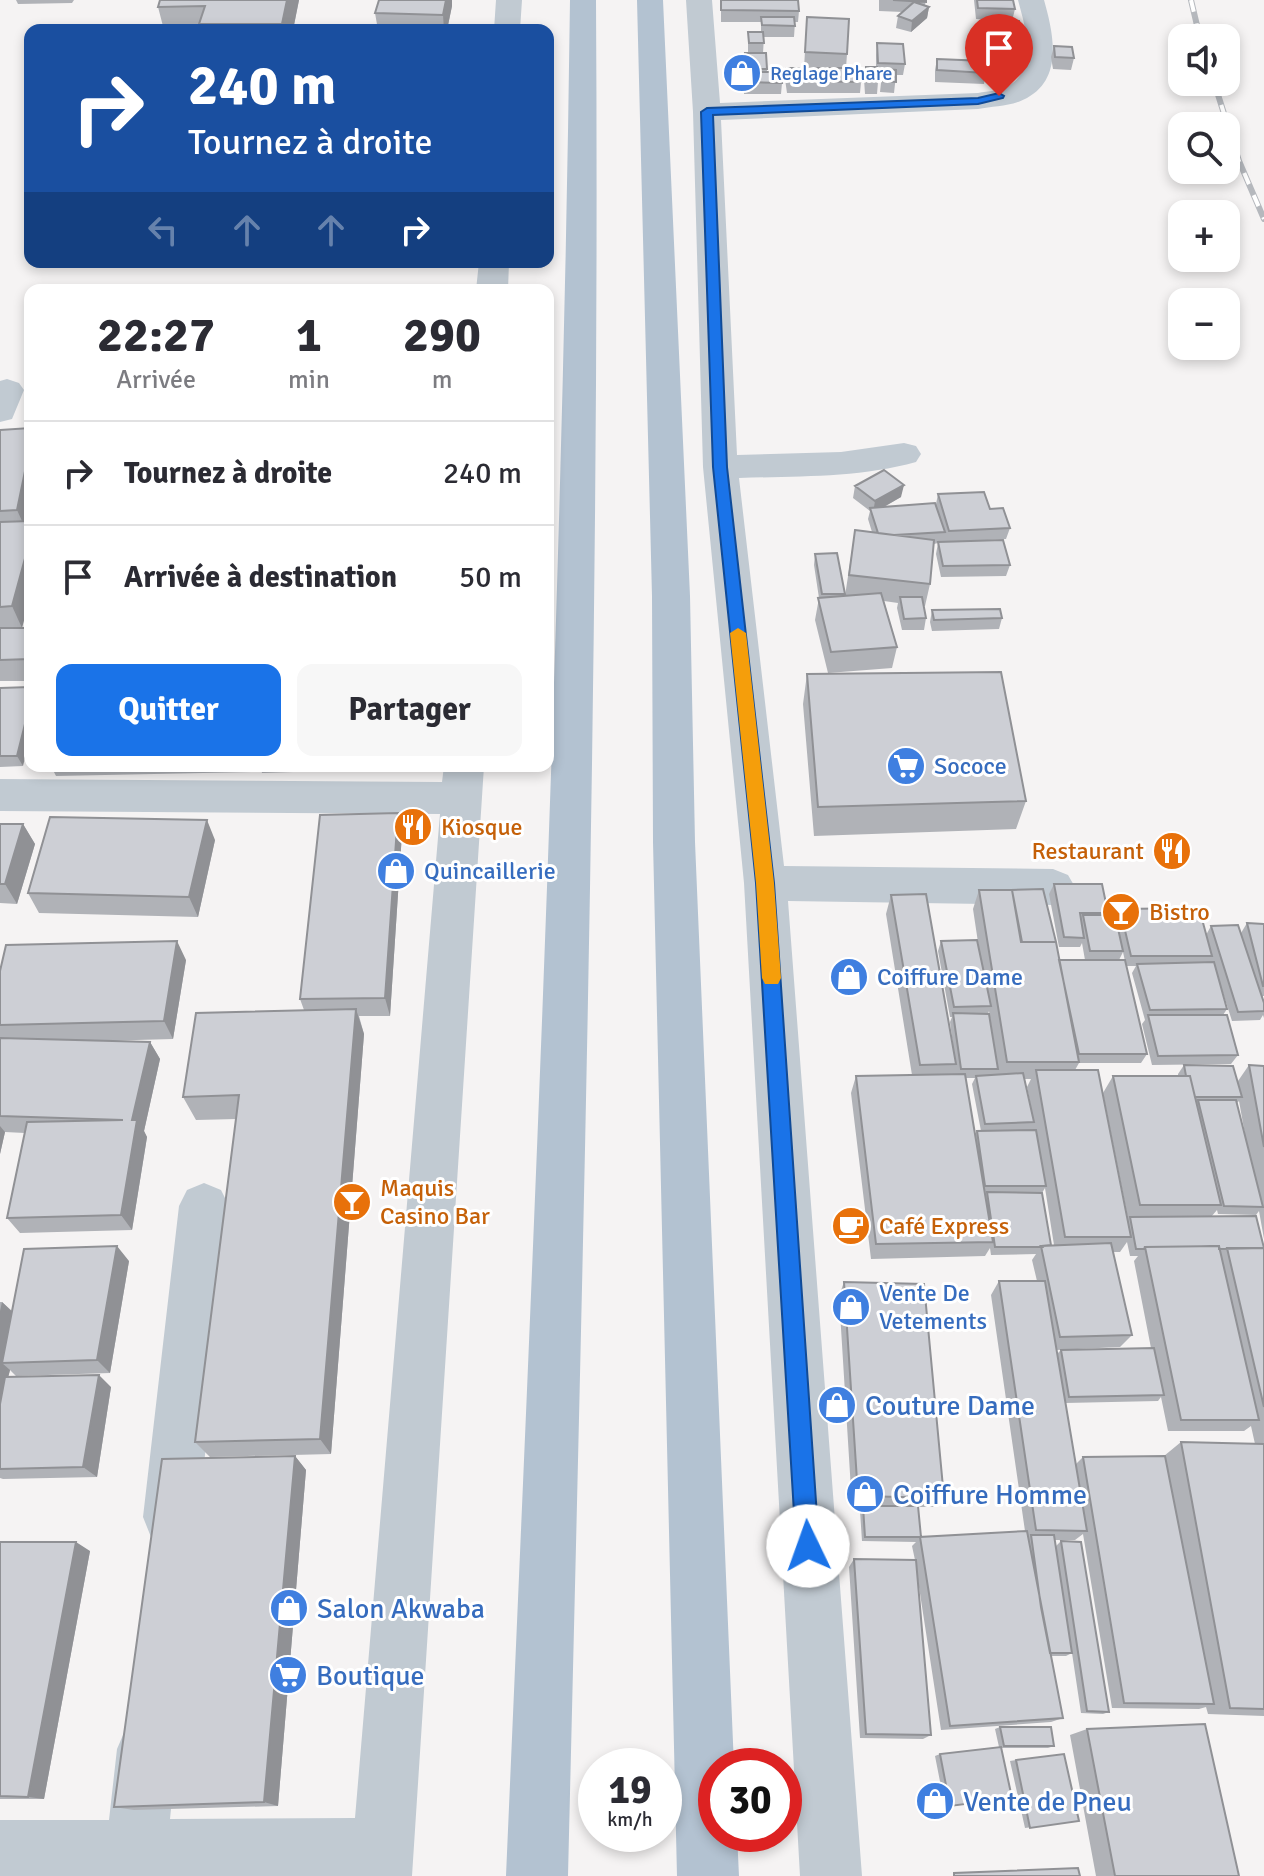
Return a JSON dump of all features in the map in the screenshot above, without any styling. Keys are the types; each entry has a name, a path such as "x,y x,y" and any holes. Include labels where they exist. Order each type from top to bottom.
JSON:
{"main road":[{"path":"537,1876 574,754 583,0"},
{"path":"650,0 671,596 674,858 708,1876"}],"street":[{"path":"507,24 509,0"},
{"path":"699,0 707,112 720,467 765,883 831,1876"},
{"path":"707,112 978,101 1020,91 1038,70 1041,40 1031,0"},
{"path":"720,467 841,463 904,454"},
{"path":"0,795 463,782 382,1862 136,1850 0,1851"},
{"path":"765,883 1053,887"},
{"path":"166,1567 204,1206"},
{"path":"136,1850 153,1693"}],"building":[{"path":"160,0 287,0 282,24 199,24 205,6 158,7"},
{"path":"379,0 446,0 443,15 375,13"},
{"path":"721,0 798,0 799,11 721,10"},
{"path":"977,0 1013,0 1015,9 978,8"},
{"path":"914,2 929,7 912,21 898,16"},
{"path":"761,17 794,17 795,26 762,25"},
{"path":"807,17 849,19 847,54 805,52"},
{"path":"1002,20 1019,21 1020,29 1003,28"},
{"path":"748,32 763,32 764,43 749,43"},
{"path":"985,36 1007,37 1009,61 986,59"},
{"path":"877,43 903,44 905,64 878,63"},
{"path":"1054,46 1072,47 1074,58 1055,57"},
{"path":"745,53 766,53 767,69 746,69"},
{"path":"937,59 985,61 986,73 937,70"},
{"path":"866,67 877,67 878,82 867,82"},
{"path":"786,68 859,68 861,82 788,81"},
{"path":"883,69 896,70 896,82 881,81"},
{"path":"744,72 781,72 782,83 744,82"},
{"path":"24,428 24,476 17,510 0,511 0,430"},
{"path":"884,470 904,485 875,501 855,486"},
{"path":"984,492 990,509 1003,508 1010,528 949,531 938,494"},
{"path":"935,503 945,532 878,533 870,508"},
{"path":"24,521 24,562 12,606 0,607 0,522"},
{"path":"855,530 934,540 930,584 849,575"},
{"path":"1003,540 1010,565 943,566 938,542"},
{"path":"837,553 845,594 822,594 815,554"},
{"path":"881,593 897,647 831,652 818,598"},
{"path":"900,597 922,597 926,618 904,619"},
{"path":"1000,609 1002,618 934,620 932,610"},
{"path":"0,628 24,628 24,659 0,660"},
{"name":"Sococe","path":"1001,672 1026,801 818,807 807,674"},
{"path":"24,687 24,728 17,756 0,756 0,688"},
{"path":"398,813 385,998 300,999 320,815"},
{"path":"50,817 207,820 189,897 28,893"},
{"path":"0,824 23,824 5,884 0,884"},
{"path":"1054,884 1102,884 1108,913 1080,913 1084,938 1064,937"},
{"path":"1043,889 1056,942 1022,942 1012,890"},
{"path":"979,890 1012,890 1021,942 1056,942 1079,1062 1007,1062"},
{"path":"926,894 956,1064 920,1065 891,895"},
{"path":"1199,908 1212,956 1131,956 1120,909"},
{"path":"1083,915 1115,915 1123,951 1090,951"},
{"path":"1247,923 1264,924 1264,986 1263,986"},
{"path":"1238,925 1264,1011 1238,1012 1211,926"},
{"path":"977,940 991,1006 954,1007 941,941"},
{"path":"177,941 164,1021 0,1025 0,971 6,945"},
{"path":"1059,960 1125,960 1147,1054 1079,1054"},
{"path":"1214,962 1227,1009 1150,1010 1137,964"},
{"path":"356,1009 320,1439 195,1442 239,1095 183,1097 196,1013"},
{"path":"953,1013 989,1014 998,1069 961,1069"},
{"path":"1148,1015 1227,1015 1238,1055 1158,1056"},
{"path":"0,1038 150,1042 132,1120 137,1120 121,1215 7,1218 27,1122 123,1120 0,1116"},
{"path":"1184,1065 1233,1066 1242,1097 1195,1097"},
{"path":"1249,1065 1264,1066 1264,1147"},
{"path":"1036,1070 1098,1070 1131,1237 1065,1237"},
{"path":"1023,1073 1034,1122 985,1124 976,1076"},
{"path":"965,1074 993,1242 876,1244 856,1076"},
{"path":"1113,1076 1190,1076 1221,1205 1140,1205"},
{"path":"1198,1100 1236,1100 1263,1207 1224,1206"},
{"path":"1036,1130 1046,1186 985,1186 977,1131"},
{"path":"987,1192 1042,1193 1051,1245 995,1247"},
{"path":"1256,1216 1264,1248 1136,1249 1130,1217"},
{"path":"1111,1243 1132,1335 1060,1337 1041,1246"},
{"path":"117,1246 97,1360 2,1363 24,1249"},
{"path":"1219,1246 1259,1420 1181,1420 1145,1247"},
{"path":"1227,1248 1264,1248 1264,1407"},
{"path":"999,1281 1045,1281 1087,1531 1036,1530"},
{"path":"844,1282 924,1284 944,1498 858,1496"},
{"path":"1154,1348 1164,1395 1069,1397 1061,1350"},
{"path":"99,1375 83,1467 0,1469 0,1404 5,1377"},
{"path":"1181,1442 1264,1444 1264,1709 1230,1708"},
{"path":"295,1456 264,1802 114,1807 162,1459"},
{"path":"1165,1456 1214,1704 1124,1703 1083,1457"},
{"path":"863,1506 918,1506 921,1537 865,1537"},
{"path":"1027,1531 1063,1718 950,1726 920,1537"},
{"path":"1031,1535 1054,1535 1072,1653 1050,1653"},
{"path":"1061,1541 1081,1542 1109,1712 1087,1711"},
{"path":"0,1542 76,1542 28,1797 0,1796"},
{"path":"854,1559 916,1560 931,1735 866,1734"},
{"path":"1205,1724 1239,1876 1115,1876 1087,1729"},
{"path":"1000,1727 1051,1727 1054,1746 1004,1746"},
{"path":"1001,1747 1012,1798 950,1806 940,1754"},
{"path":"1064,1754 1079,1821 1030,1828 1016,1760"},
{"path":"1078,1868 1080,1876 954,1876 954,1873"}],"railway":[{"path":"1191,0 1197,24"},
{"path":"1218,96 1239,161 1264,219"}],"slow traffic":[{"path":"738,633 772,978"}],"place":[{"name":"Reglage Phare","path":"742,73"},
{"name":"Sococe","path":"906,766"},
{"name":"Kiosque","path":"413,827"},
{"name":"Restaurant","path":"1172,851"},
{"name":"Quincaillerie","path":"396,871"},
{"name":"Bistro","path":"1121,912"},
{"name":"Coiffure Dame","path":"849,977"},
{"name":"Maquis Casino Bar","path":"352,1202"},
{"name":"Café Express","path":"851,1226"},
{"name":"Vente De Vetements","path":"851,1307"},
{"name":"Couture Dame","path":"837,1405"},
{"name":"Coiffure Homme","path":"865,1494"},
{"name":"Salon Akwaba","path":"289,1608"},
{"name":"Boutique","path":"288,1675"},
{"name":"Vente de Pneu","path":"935,1801"}],"route":[{"path":"808,1546 765,883 720,467 707,112 978,101 999,96"}]}
